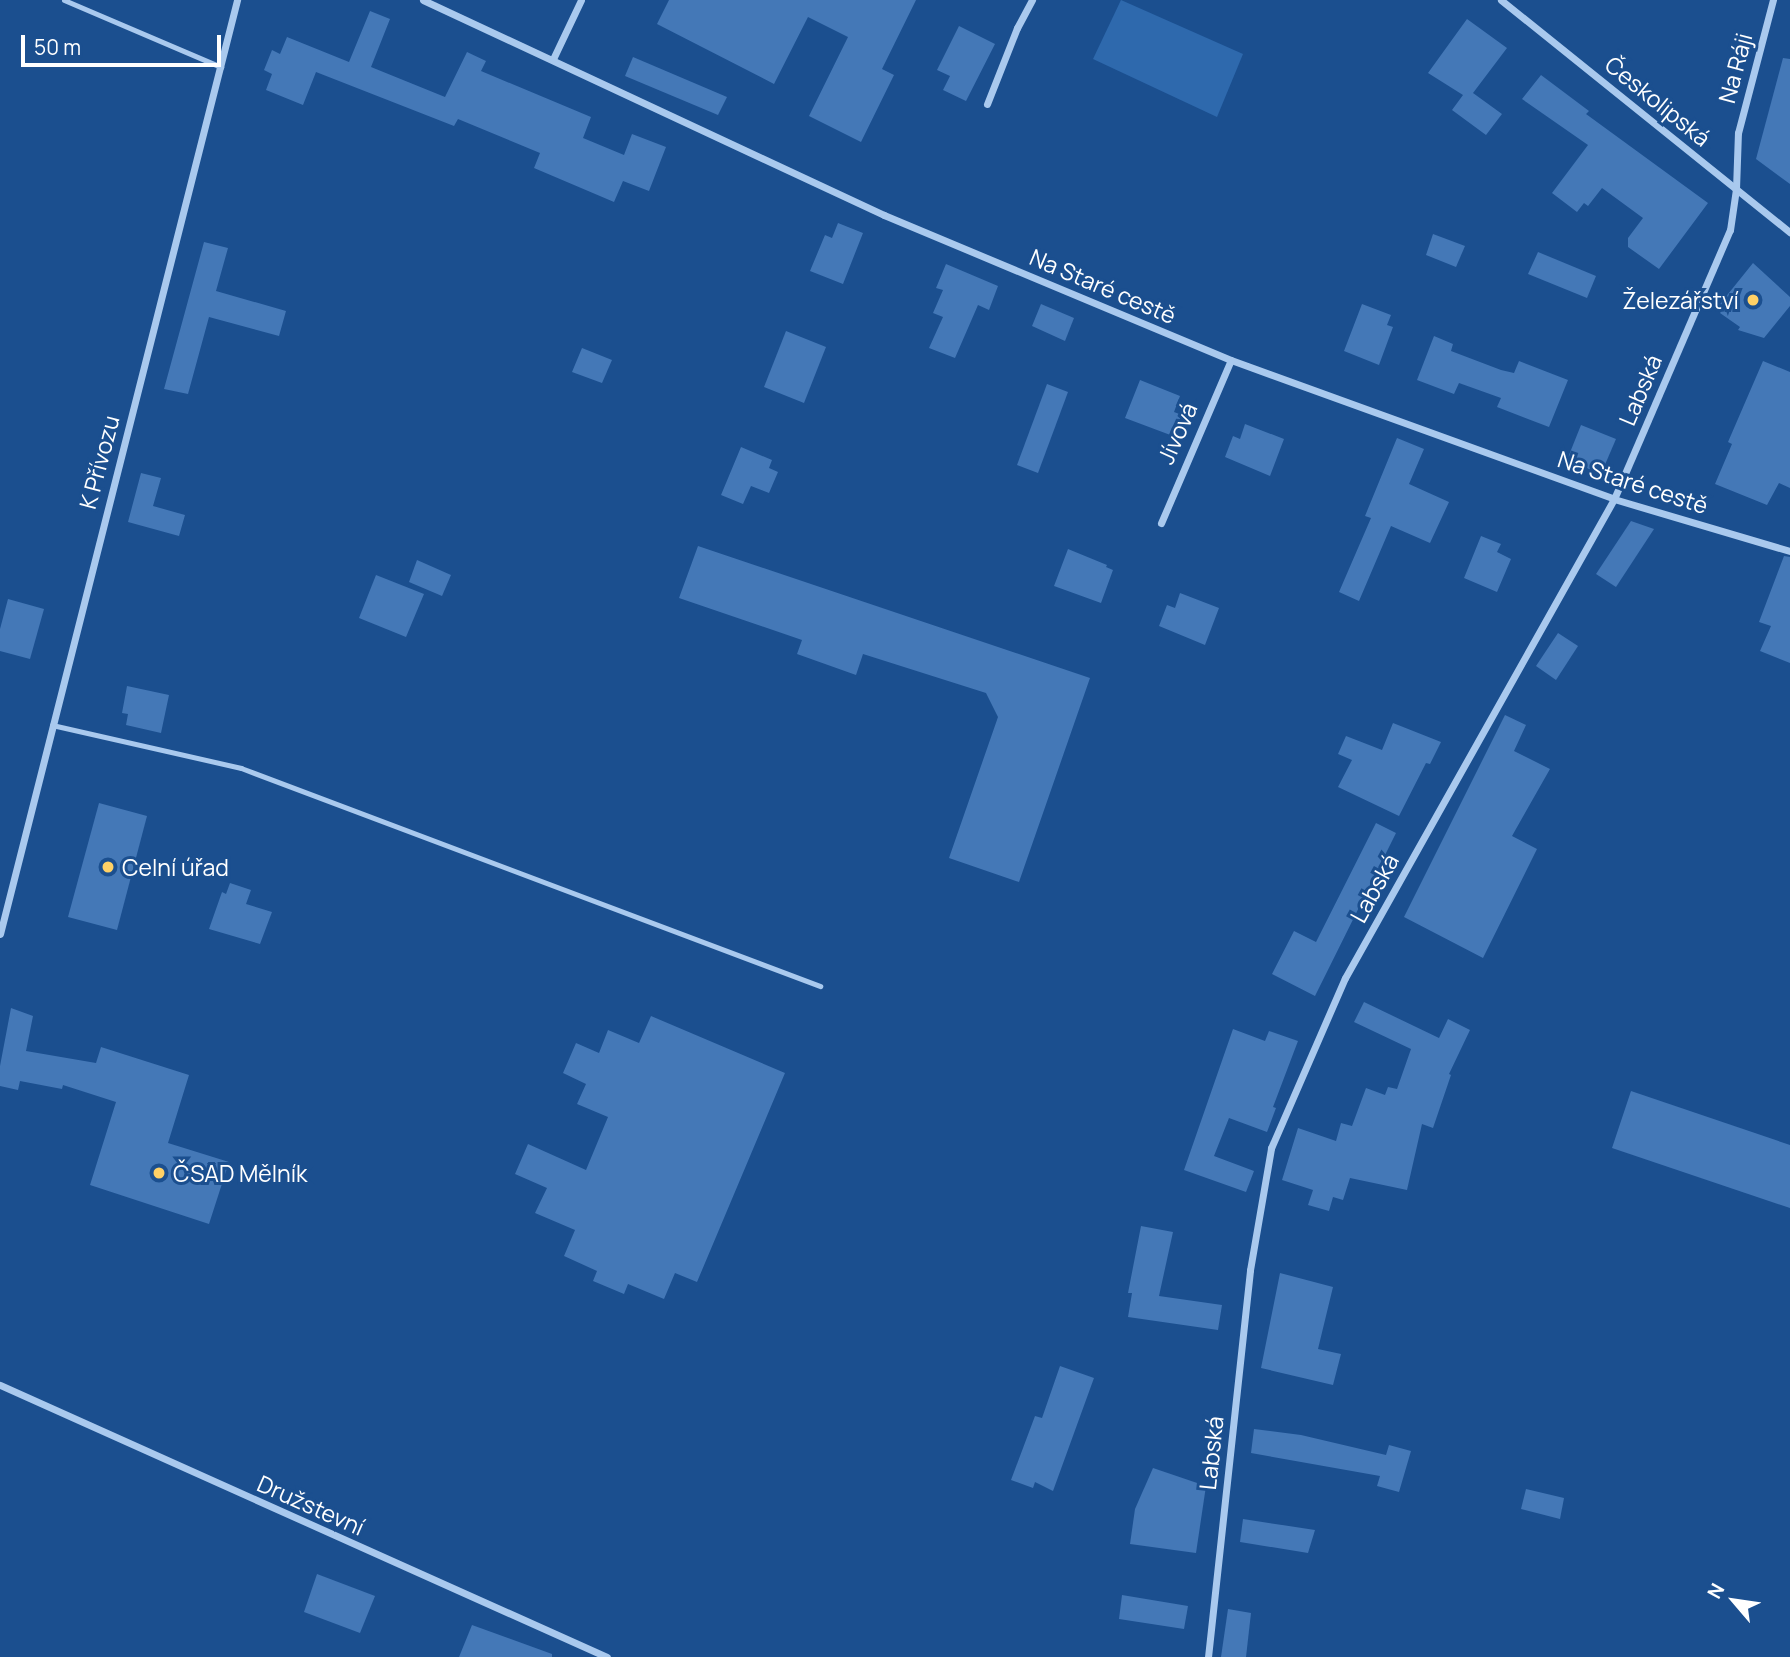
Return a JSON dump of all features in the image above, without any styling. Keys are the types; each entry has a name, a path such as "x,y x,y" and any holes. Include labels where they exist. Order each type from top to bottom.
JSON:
{"street":[{"name":"K Přívozu","path":"0,934 237,0"},
{"name":"Na Staré cestě","path":"423,0 884,215 1231,360 1614,499 1790,551"},
{"path":"553,59 581,0"},
{"path":"987,104 1017,27 1032,0"},
{"name":"Českolipská","path":"1501,0 1790,232"},
{"name":"Na Ráji","path":"1736,189 1738,133 1773,0"},
{"name":"Labská","path":"1208,1657 1250,1270 1272,1148 1345,978 1614,499 1730,230 1736,189"},
{"name":"Jívová","path":"1161,523 1231,360"},
{"name":"Družstevní","path":"0,1385 607,1657"}],"lane":[{"path":"64,0 221,67"},
{"path":"51,725 241,768 820,986"}],"shaded area":[{"path":"1121,0 1243,54 1217,117 1093,59"}],"building":[{"path":"669,0 916,0 882,69 894,75 861,142 809,116 848,37 808,17 774,84 657,24"},
{"path":"370,11 390,19 371,67 445,97 467,52 486,61 481,71 591,117 583,138 624,155 632,134 666,147 649,191 623,181 614,202 534,168 540,153 458,119 454,126 316,72 303,105 266,90 272,74 264,70 272,50 280,54 287,37 349,62"},
{"path":"1467,19 1507,48 1473,93 1502,114 1486,135 1452,110 1463,95 1428,73"},
{"path":"959,26 995,44 966,101 943,90 950,76 937,70"},
{"path":"633,57 727,97 718,115 625,76"},
{"path":"1783,58 1790,59 1790,184 1756,159"},
{"path":"1541,75 1589,111 1586,114 1708,203 1659,269 1628,247 1628,238 1643,218 1602,188 1588,206 1584,203 1577,212 1552,193 1588,145 1522,99"},
{"path":"838,223 863,233 843,284 810,271 825,235 832,238"},
{"path":"1433,234 1465,246 1456,267 1426,255"},
{"path":"204,242 228,248 216,291 286,311 279,336 209,317 188,394 164,389"},
{"path":"1538,252 1596,276 1587,298 1528,274"},
{"path":"1753,263 1790,297 1790,306 1764,338 1738,330 1740,327 1720,313 1724,308 1720,304"},
{"path":"946,264 998,286 989,310 978,305 955,358 929,348 943,317 933,313 943,290 936,288"},
{"path":"1041,304 1074,318 1065,341 1032,326"},
{"path":"1362,304 1391,315 1387,325 1393,327 1379,365 1344,351"},
{"path":"786,331 826,347 804,403 764,387"},
{"path":"1434,336 1453,344 1451,351 1501,370 1514,373 1519,361 1568,380 1549,427 1497,407 1501,398 1459,383 1454,394 1417,380"},
{"path":"582,348 612,360 602,383 572,372"},
{"path":"1763,361 1790,372 1790,488 1779,483 1767,505 1715,484 1732,444 1728,442"},
{"path":"1140,380 1180,396 1174,412 1182,415 1173,436 1125,418"},
{"path":"1047,384 1068,392 1038,473 1017,465"},
{"path":"1245,424 1284,439 1270,476 1225,457 1233,436 1240,439"},
{"path":"1581,425 1616,439 1601,474 1567,460"},
{"path":"1397,438 1424,449 1409,484 1449,502 1430,543 1391,526 1359,601 1339,592 1371,518 1365,516"},
{"path":"741,447 772,460 769,468 778,472 769,493 751,486 743,504 721,495"},
{"path":"141,473 161,478 153,506 185,515 179,536 128,522"},
{"path":"1631,521 1654,529 1616,587 1596,574"},
{"path":"1481,536 1501,544 1497,552 1511,559 1497,592 1464,578"},
{"path":"698,546 1090,678 1019,882 949,858 998,717 986,693 863,654 856,675 797,654 802,640 679,598"},
{"path":"1068,549 1113,570 1101,603 1054,586"},
{"path":"1784,556 1790,557 1790,663 1760,651 1771,626 1759,622"},
{"path":"417,560 451,575 442,596 409,582"},
{"path":"376,575 424,594 406,637 359,618"},
{"path":"1180,593 1219,608 1205,645 1159,626 1167,605 1175,608"},
{"path":"8,599 44,609 30,659 0,651 0,629"},
{"path":"1558,633 1578,646 1556,680 1536,666"},
{"path":"127,686 169,695 161,733 126,725 128,714 122,713"},
{"path":"1505,715 1526,725 1514,751 1550,769 1512,836 1537,849 1483,958 1404,917"},
{"path":"1393,723 1441,742 1430,764 1426,763 1399,816 1338,787 1352,760 1338,754 1346,736 1382,750"},
{"name":"Celní úřad","path":"99,803 147,816 117,930 68,917"},
{"path":"1376,823 1396,833 1315,996 1272,974 1294,931 1316,942"},
{"path":"230,883 251,890 246,904 272,912 260,944 209,929 222,892 226,894"},
{"path":"1364,1002 1439,1038 1448,1019 1470,1030 1449,1074 1451,1075 1433,1128 1422,1124 1407,1190 1350,1178 1343,1200 1333,1197 1329,1211 1308,1205 1313,1190 1282,1180 1298,1128 1336,1141 1341,1123 1352,1126 1366,1088 1385,1095 1388,1087 1397,1089 1411,1049 1354,1022"},
{"path":"11,1008 33,1016 26,1051 96,1063 101,1047 189,1075 168,1143 229,1162 209,1224 90,1185 116,1102 63,1085 62,1089 20,1081 18,1090 0,1086 0,1066"},
{"path":"651,1016 785,1073 697,1282 675,1273 664,1299 628,1284 624,1294 593,1281 597,1271 564,1256 575,1230 535,1213 547,1188 515,1174 528,1144 586,1170 608,1117 577,1104 586,1084 563,1073 576,1043 599,1053 608,1030 639,1043"},
{"path":"1233,1029 1265,1041 1269,1031 1298,1041 1273,1107 1276,1108 1267,1132 1229,1118 1214,1156 1254,1171 1246,1192 1184,1170"},
{"path":"1631,1091 1790,1145 1790,1208 1612,1148"},
{"path":"1141,1226 1173,1232 1159,1296 1222,1305 1218,1330 1128,1317 1132,1293 1128,1293"},
{"path":"1280,1273 1333,1287 1318,1349 1341,1354 1333,1385 1261,1368"},
{"path":"1060,1366 1094,1378 1053,1491 1035,1482 1033,1488 1011,1480 1035,1416 1042,1418"},
{"path":"1254,1429 1301,1435 1386,1455 1389,1445 1411,1451 1399,1492 1377,1486 1380,1476 1251,1453"},
{"path":"1153,1468 1206,1486 1196,1553 1130,1544 1135,1509"},
{"path":"1526,1489 1564,1498 1560,1519 1521,1509"},
{"path":"1243,1519 1315,1530 1308,1553 1240,1542"},
{"path":"317,1574 375,1596 360,1633 304,1612"},
{"path":"1122,1595 1188,1606 1184,1629 1119,1619"},
{"path":"1228,1609 1251,1613 1246,1657 1221,1657"},
{"path":"472,1625 552,1654 552,1657 459,1657"}],"place":[{"name":"Železářství","path":"1753,300"},
{"name":"Celní úřad","path":"108,867"},
{"name":"ČSAD Mělník","path":"159,1173"}]}
